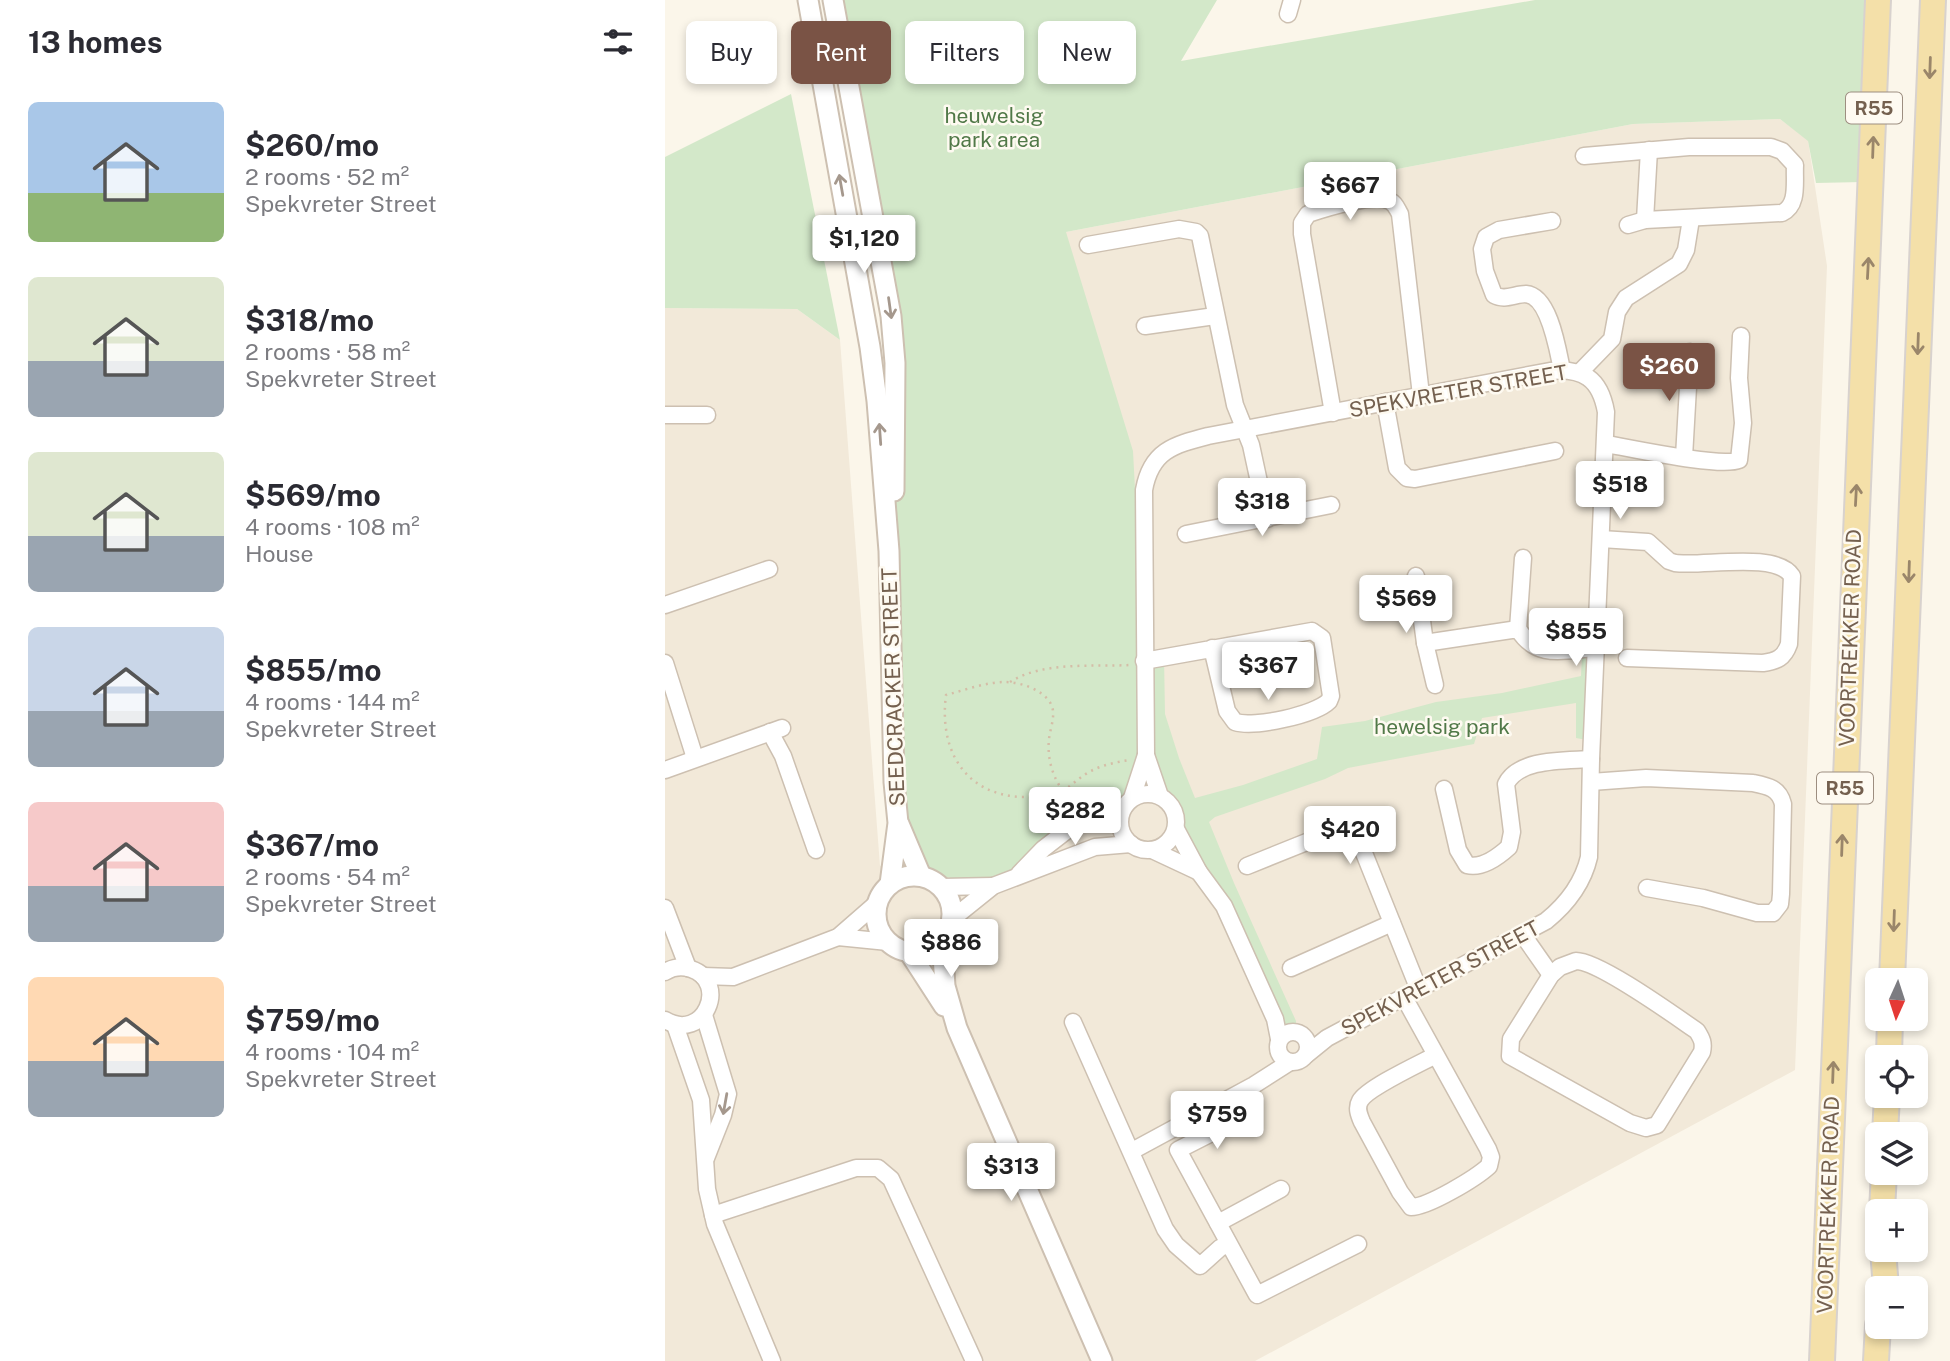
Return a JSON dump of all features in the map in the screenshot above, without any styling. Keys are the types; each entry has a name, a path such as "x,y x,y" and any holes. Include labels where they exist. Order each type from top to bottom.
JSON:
{"main road":[{"name":"VOORTREKKER ROAD","path":"1822,1361 1878,0"},
{"name":"R55","path":"1893,968 1933,0"},
{"path":"1876,1361 1877,1339"},
{"path":"1888,1339 1889,1361"}],"street":[{"name":"SEEDCRACKER STREET","path":"808,0 870,347 877,401 889,551 894,782 898,823 890,884"},
{"name":"SEEDCRACKER STREET","path":"833,0 880,246 892,326 896,435 889,551"},
{"path":"1584,156 1718,145 1771,147 1782,151 1795,165 1793,202 1787,211 1782,213 1645,220 1628,225"},
{"path":"1645,220 1649,150"},
{"path":"1333,412 1302,223 1308,214 1365,200 1391,201 1400,214 1421,395"},
{"path":"1581,371 1612,339 1617,312 1626,298 1679,264 1686,250 1691,219"},
{"path":"1552,221 1492,233 1483,242 1482,249 1485,271 1494,295 1504,298 1532,295 1546,310 1562,370"},
{"path":"1089,245 1179,229 1196,232 1202,242 1235,405 1246,430 1267,519"},
{"path":"1145,326 1215,316"},
{"path":"1606,444 1710,462 1734,463 1740,458 1743,423 1739,379 1741,336"},
{"path":"1684,457 1690,352"},
{"name":"SPEKVRETER STREET","path":"1160,796 1146,755 1144,663 1144,489 1147,472 1159,456 1175,446 1208,436 1562,370 1581,371 1594,382 1602,395 1607,412 1595,648 1589,856 1582,880 1555,914 1523,935 1306,1047"},
{"path":"1385,402 1397,468 1407,478 1415,479 1555,451"},
{"path":"665,415 707,415"},
{"path":"1186,534 1331,505"},
{"path":"1601,539 1647,542 1675,563 1779,565 1787,569 1792,576 1789,644 1777,661 1763,663 1627,658"},
{"path":"1523,558 1518,629 1530,645 1554,651 1595,648"},
{"path":"665,605 769,569"},
{"path":"1416,576 1425,643 1435,685"},
{"path":"1425,643 1518,629"},
{"path":"1144,663 1212,648 1301,632 1317,633 1322,638 1331,696 1329,701 1317,709 1282,718 1253,724 1235,722 1227,711 1212,648"},
{"path":"665,663 695,758"},
{"path":"665,770 776,730 782,756 816,850"},
{"name":"SPEKVRETER STREET","path":"1126,805 1146,755"},
{"path":"1444,789 1458,850 1467,865 1475,867 1509,847 1512,832 1506,784 1512,775 1533,765 1591,759"},
{"path":"1591,782 1646,778 1753,783 1770,786 1781,797 1781,894 1780,904 1773,913 1757,913 1703,898 1647,888"},
{"path":"1018,876 1043,849 1074,825 1126,805 1148,793 1160,796 1174,810 1176,829 1199,872 1224,906 1275,1019 1284,1046 1297,1062 1306,1047 1302,1034 1284,1046 1270,1075 1132,1151"},
{"path":"1126,805 1120,827 1131,844 1152,850 1199,872"},
{"path":"1095,847 1126,805"},
{"name":"SEEDCRACKER STREET","path":"898,823 922,876"},
{"path":"1152,850 1168,843 1176,829"},
{"path":"1247,866 1334,831 1351,832 1360,843 1392,923 1412,994 1436,1055 1488,1149 1490,1161 1485,1170 1423,1205 1411,1207 1399,1192 1362,1122 1358,1103 1367,1093 1436,1055"},
{"path":"838,937 888,942 909,952 919,952 942,940 952,919 993,886 1095,847 1131,844"},
{"path":"665,972 679,967 688,968 703,976 733,977 838,937 877,904 885,888 907,876 922,876 942,887 949,897 952,919"},
{"path":"942,887 993,886"},
{"path":"877,904 877,925 888,942"},
{"path":"667,917 688,968"},
{"path":"1291,968 1392,923"},
{"path":"1523,935 1551,975"},
{"path":"942,940 944,986 957,1028 1101,1361"},
{"path":"909,952 957,1028"},
{"path":"1576,961 1590,963 1697,1031 1704,1044 1702,1052 1657,1125 1642,1128 1510,1056 1511,1039 1551,975 1560,967 1576,961"},
{"path":"703,976 708,985 706,1010 718,1066 726,1087 727,1102 705,1160"},
{"path":"733,977 691,1024 670,1022 702,1108 705,1160 713,1216 772,1361"},
{"path":"1073,1022 1165,1229 1176,1245 1200,1265 1229,1244"},
{"path":"692,1076 718,1066"},
{"path":"1239,1119 1178,1150 1257,1295 1358,1244"},
{"path":"713,1216 856,1168 878,1168 891,1180 974,1361"},
{"path":"1218,1223 1281,1189"}],"path":[{"path":"1144,663 1053,669 1019,677 1010,682 946,695 945,719 951,752 973,782 1011,796 1046,798 1102,766 1146,755"},
{"path":"1010,682 1037,690 1051,703 1053,712 1049,760 1062,791"}],"shaded area":[{"path":"1780,119 1808,140 1827,266 1795,1070 1255,1361 665,1361 665,308 797,309 840,340 880,866 958,862 1066,232 1633,124"}],"green space":[{"name":"heuwelsig park area","path":"836,0 1217,0 1181,61 1535,0 1869,0 1862,182 1816,183 1808,141 1780,119 1633,124 1066,232 1133,451 1144,660 1164,656 1165,714 1195,798 1243,785 1317,759 1322,727 1365,721 1436,702 1502,693 1581,676 1582,656 1595,658 1592,741 1576,738 1576,703 1482,718 1474,744 1348,768 1325,779 1215,817 1209,822 1296,1021 1296,1032 1275,1019 1174,810 1160,796 1148,761 1132,798 1078,823 993,886 920,872 903,834 888,545 899,486 903,370 851,84 891,84 891,21 840,21"},
{"path":"791,94 840,340 797,309 665,308 665,157"}],"park label":[{"name":"hewelsig park","path":"1442,726"}]}
